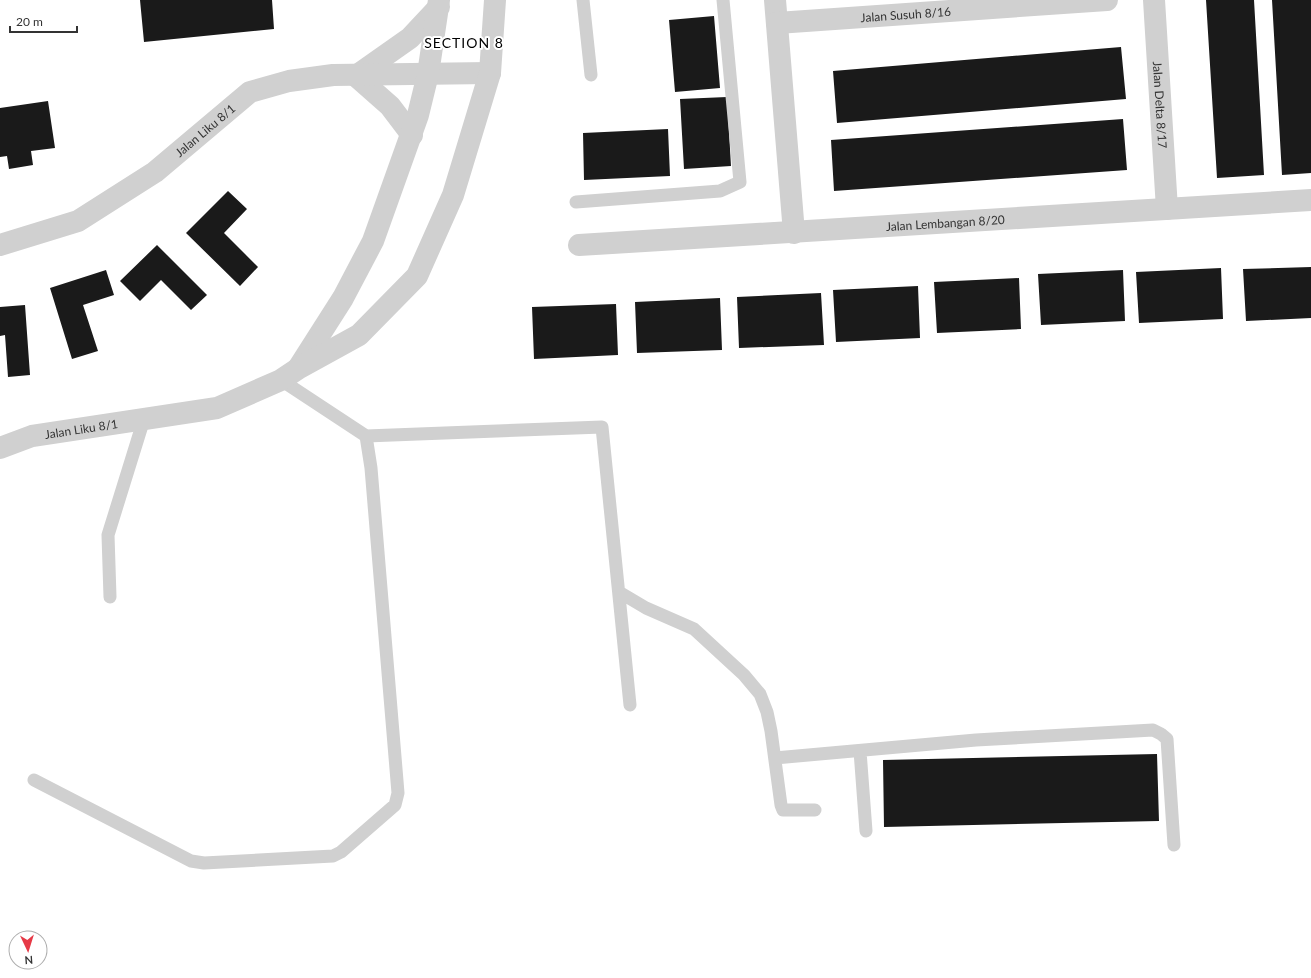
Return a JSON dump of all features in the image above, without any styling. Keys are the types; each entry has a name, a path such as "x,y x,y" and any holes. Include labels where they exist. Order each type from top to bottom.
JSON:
{"street":[{"name":"Jalan Liku 8/1","path":"0,448 32,436 217,408 281,380 299,368 359,335 418,276 453,194 490,73 495,0"},
{"path":"775,0 794,233"},
{"name":"Jalan Susuh 8/16","path":"777,23 1107,0"},
{"name":"Jalan Delta 8/17","path":"1154,0 1167,209"},
{"name":"Jalan Liku 8/1","path":"299,368 343,298 373,241 412,135 428,74 439,3"},
{"path":"412,135 390,106 356,76 410,38 439,3"},
{"name":"Jalan Liku 8/1","path":"0,245 78,221 155,172 250,92 289,81 334,75 356,76 490,73"},
{"name":"Jalan Lembangan 8/20","path":"579,245 794,233 1311,200"}],"lane":[{"path":"583,0 590,75"},
{"path":"576,202 720,191 740,182 724,0"},
{"path":"281,380 366,436 602,427 630,705"},
{"path":"110,597 108,535 144,419"},
{"path":"34,780 191,861 204,864 333,856 341,852 394,805 398,793 371,468 366,436"},
{"path":"619,592 646,608 694,629 744,676 760,694 767,712 783,810 815,810"},
{"path":"775,758 976,740 1153,730 1167,739 1174,845"},
{"path":"860,751 866,831"}],"building":[{"path":"140,0 272,0 274,29 144,42"},
{"path":"1206,0 1254,0 1264,175 1217,178"},
{"path":"1272,0 1311,0 1311,173 1282,175"},
{"path":"714,16 720,88 675,92 669,20"},
{"path":"1121,47 1126,99 837,123 833,71"},
{"path":"727,97 731,166 684,169 680,99"},
{"path":"48,101 55,148 31,151 33,165 9,169 7,156 0,157 0,108"},
{"path":"1123,119 1127,170 834,191 831,140"},
{"path":"668,129 670,176 584,180 583,133"},
{"path":"228,191 247,209 224,233 258,267 240,286 186,233"},
{"path":"157,245 207,295 191,310 161,280 140,301 120,281"},
{"path":"1311,267 1311,318 1246,321 1243,269"},
{"path":"1221,268 1223,319 1139,323 1136,272"},
{"path":"106,270 114,295 83,305 98,351 72,359 50,288"},
{"path":"1123,270 1125,321 1041,325 1038,274"},
{"path":"1019,278 1021,329 937,333 934,282"},
{"path":"918,286 920,338 836,342 833,290"},
{"path":"821,293 824,345 739,348 737,297"},
{"path":"720,298 722,350 637,353 635,302"},
{"path":"616,304 618,355 534,359 532,307"},
{"path":"25,305 30,375 8,377 5,335 0,336 0,307"},
{"path":"1157,754 1159,821 884,827 883,760"}],"district":[{"name":"SECTION 8","path":"464,42"}]}
